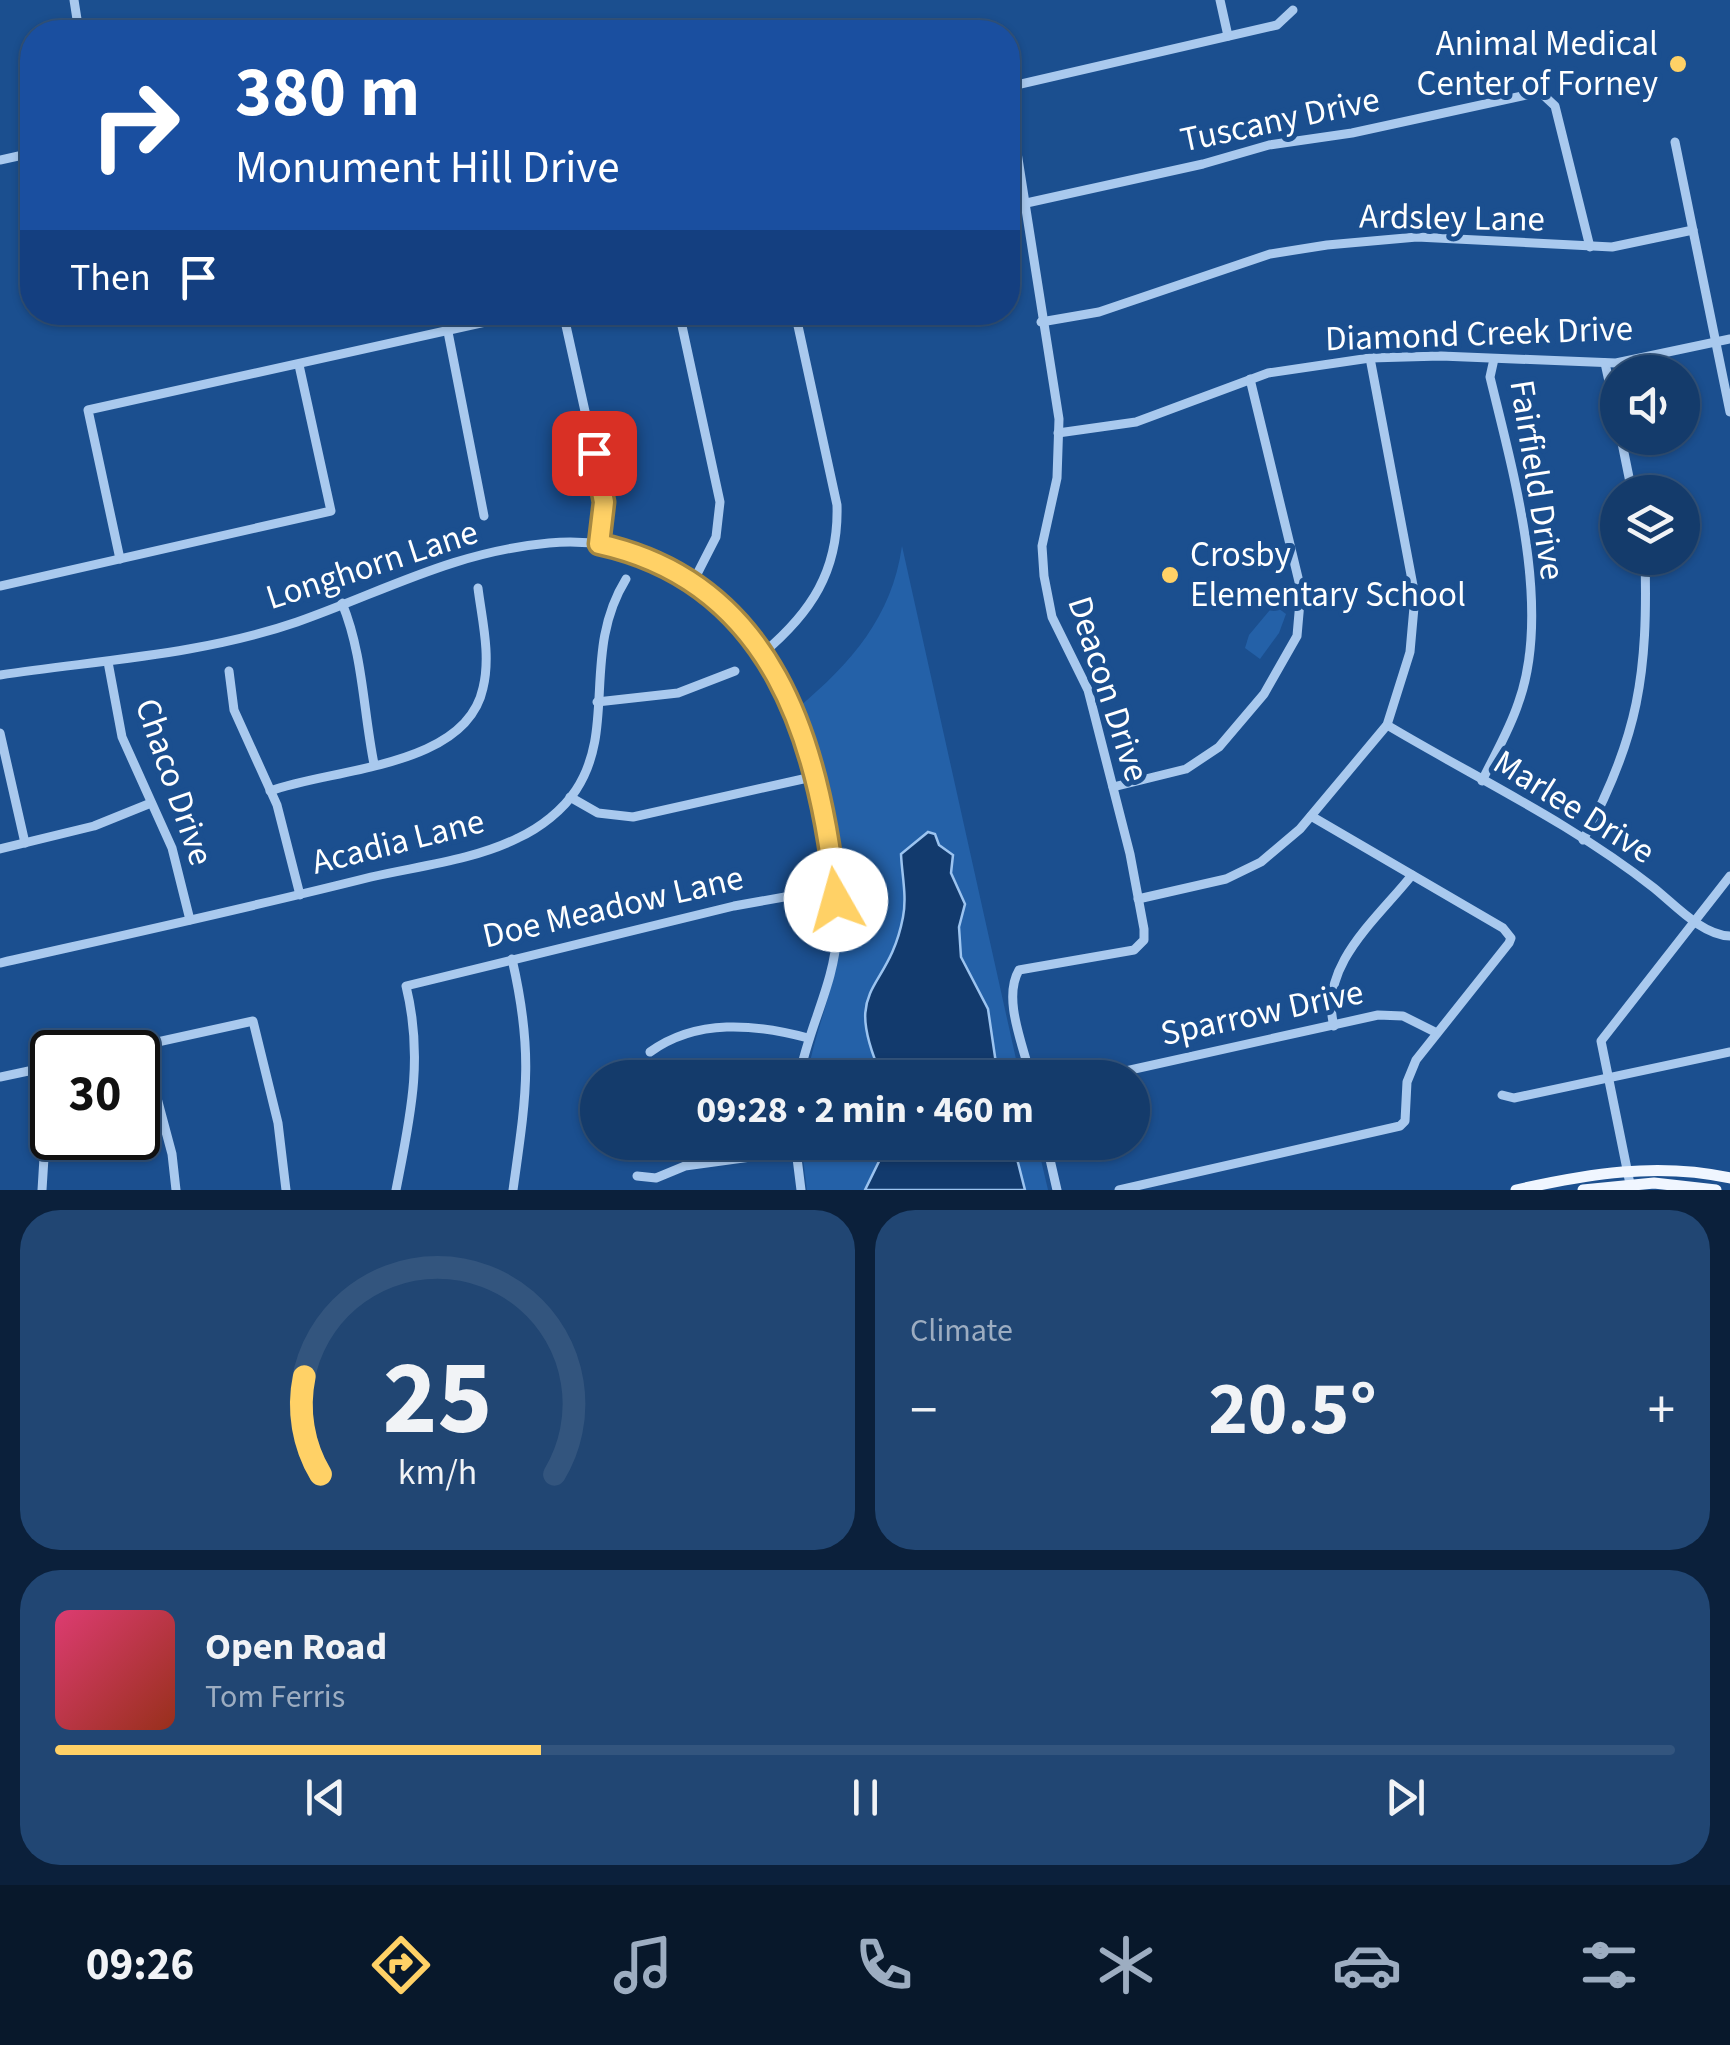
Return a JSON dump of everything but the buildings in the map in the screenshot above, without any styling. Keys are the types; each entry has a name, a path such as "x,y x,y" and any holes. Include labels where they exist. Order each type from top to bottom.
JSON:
{"main road":[{"path":"1516,1190 1677,1170 1730,1178"},
{"path":"1583,1190 1629,1178 1716,1190"}],"street":[{"path":"1220,0 1228,36"},
{"path":"1020,84 1277,24 1294,10"},
{"name":"Tuscany Drive","path":"1022,204 1203,164 1268,145 1352,134 1540,92 1549,96 1590,246"},
{"path":"1675,142 1730,412"},
{"name":"Deacon Drive","path":"1020,188 1058,433 1057,478 1042,546 1044,576 1052,618 1088,690 1144,930 1141,946 1020,970 1015,978 1014,1005 1028,1060"},
{"name":"Ardsley Lane","path":"1041,322 1100,312 1270,254 1417,237 1612,247 1693,230"},
{"path":"120,559 88,410 477,325"},
{"path":"566,325 602,488 599,544"},
{"path":"682,325 720,502 716,537 694,580"},
{"path":"762,654 802,618 817,597 834,554 838,530 837,505 798,325"},
{"path":"448,332 484,516"},
{"name":"Diamond Creek Drive","path":"1647,355 1730,339"},
{"path":"1138,899 1226,879 1261,862 1311,816 1387,726 1410,652 1415,596 1370,358"},
{"name":"Diamond Creek Drive","path":"1058,433 1136,422 1250,378 1370,358 1600,363"},
{"name":"Fairfield Drive","path":"1482,781 1519,702 1528,664 1530,622 1528,558 1490,377 1494,359"},
{"path":"0,586 330,511 298,365"},
{"path":"1113,787 1186,769 1219,746 1264,694 1297,636 1301,590 1250,378"},
{"name":"Longhorn Lane","path":"0,676 184,652 296,622 410,574 477,556 551,543 599,544 647,556 694,580 725,606 762,654 800,726 835,888 836,934 828,986 803,1060"},
{"path":"1583,840 1604,802 1640,700 1647,634 1645,575"},
{"name":"Acadia Lane","path":"0,963 504,844 536,828 570,797 591,757 604,627 626,578"},
{"path":"270,791 445,742 474,711 486,670 478,588"},
{"path":"342,603 358,642 362,709 374,764"},
{"name":"Chaco Drive","path":"108,662 122,738 172,848 190,920"},
{"path":"230,670 234,710 287,837 300,895"},
{"path":"598,702 678,693 736,671"},
{"name":"Marlee Drive","path":"1387,726 1621,862 1718,936 1730,936"},
{"path":"0,733 25,843"},
{"path":"570,797 598,813 633,817 812,777"},
{"path":"0,849 94,826 151,804"},
{"path":"1120,1190 1400,1126 1406,1121 1410,1070 1511,938 1503,928 1311,816"},
{"path":"1334,1026 1328,1000 1339,967 1412,875"},
{"path":"1629,1178 1602,1040 1730,876"},
{"name":"Doe Meadow Lane","path":"396,1190 416,1100 406,986 734,906 835,888"},
{"path":"512,959 525,1012 528,1058 525,1128 513,1190"},
{"name":"Sparrow Drive","path":"1150,1066 1400,1015 1437,1034"},
{"path":"160,1042 253,1022 278,1123 286,1190"},
{"path":"650,1052 670,1038 702,1028 756,1027 808,1038"},
{"path":"1502,1095 1514,1098 1730,1052"},
{"path":"0,1077 30,1070"},
{"path":"160,1109 172,1154 176,1190"},
{"path":"42,1190 44,1160"},
{"path":"637,1176 656,1178 686,1166 720,1160"},
{"path":"797,1160 801,1190"},
{"path":"1050,1160 1057,1190"}],"shaded area":[{"path":"902,546 1016,1060 811,1060 836,966 839,888 830,827 799,707 836,673 866,637 879,617"},
{"path":"1274,605 1286,614 1279,633 1260,659 1245,648 1249,635"},
{"path":"928,832 935,834 939,845 953,855 951,873 965,904 959,927 961,957 988,1009 996,1060 875,1060 865,1023 866,1005 896,943 903,917 901,854"},
{"path":"803,1160 1041,1160 1048,1190 807,1190"},
{"path":"880,1160 1017,1160 1025,1190 865,1190"}],"place":[{"name":"Animal Medical Center of Forney","path":"1678,64"},
{"name":"Crosby Elementary School","path":"1170,575"}],"route":[{"path":"594,453 604,502 599,544 660,561 712,593 746,631 776,676 800,726 830,847 836,900"}]}
